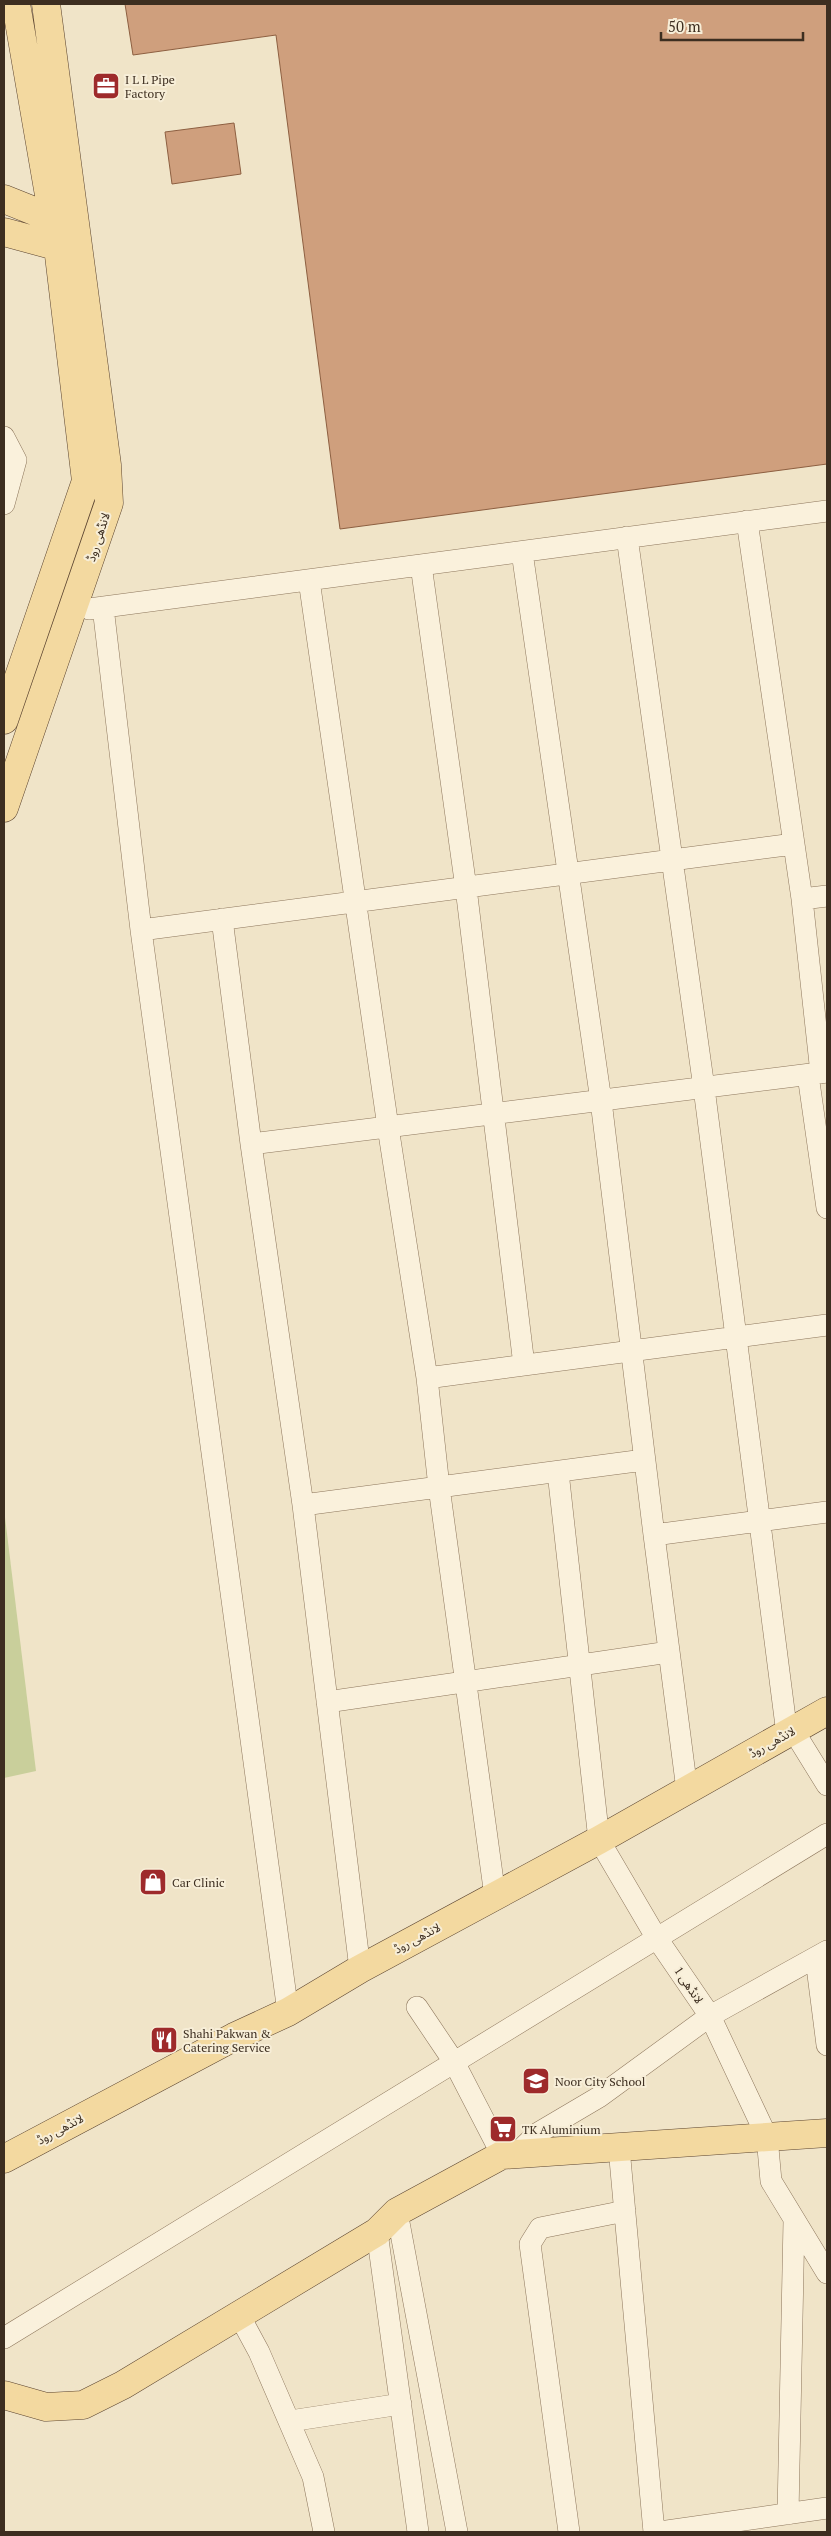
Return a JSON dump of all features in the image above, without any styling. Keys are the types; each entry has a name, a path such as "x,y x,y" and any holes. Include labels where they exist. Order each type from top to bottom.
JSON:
{"main road":[{"path":"16,4 65,222"},
{"path":"46,4 65,222"},
{"path":"4,199 65,222"},
{"name":"لانڈھی روڈ","path":"4,808 109,503 107,464 65,222"},
{"path":"4,232 69,250"},
{"name":"لانڈھی روڈ","path":"4,720 86,481 69,250"},
{"name":"لانڈھی روڈ","path":"4,2158 225,2042 288,2012 360,1969 599,1840 827,1711"},
{"path":"4,2395 46,2407 83,2405 123,2385 377,2232 397,2212 509,2154 827,2133"}],"street":[{"path":"4,437 16,460 4,504"},
{"path":"44,603 72,611 827,511"},
{"path":"747,521 802,900 819,1073 827,1208"},
{"path":"627,537 674,859 760,1521 790,1732 827,1785"},
{"path":"522,552 601,1101 630,1351 687,1790"},
{"path":"421,565 466,888 524,1365"},
{"path":"309,580 388,1128 427,1378 439,1487 495,1896"},
{"path":"102,607 141,930 288,2012"},
{"path":"141,930 794,844"},
{"path":"802,900 827,896"},
{"path":"222,919 251,1144 303,1505 360,1969"},
{"path":"251,1144 819,1073"},
{"path":"427,1378 827,1326"},
{"path":"303,1505 644,1460"},
{"path":"558,1472 599,1840"},
{"path":"654,1535 827,1512"},
{"path":"327,1702 669,1652"},
{"path":"4,2338 827,1834"},
{"name":"لانڈھی 1","path":"599,1840 656,1937 710,2016 767,2137"},
{"path":"418,2007 454,2062 509,2154 538,2133 599,2097 710,2016 822,1955 827,2045"},
{"path":"767,2137 771,2182 827,2273"},
{"path":"619,2148 654,2532"},
{"path":"568,2532 530,2244 540,2228 624,2211"},
{"path":"397,2212 457,2532"},
{"path":"788,2514 794,2221"},
{"path":"377,2232 418,2532"},
{"path":"239,2315 259,2352 312,2476 324,2532"},
{"path":"290,2421 401,2404"},
{"path":"660,2532 760,2525 788,2514 827,2508"}],"green space":[{"path":"4,1509 36,1771 4,1778"}],"building":[{"path":"125,4 827,4 827,464 340,529 276,35 133,55"},
{"path":"234,123 241,174 172,184 165,132"}],"place":[{"name":"I L L Pipe Factory","path":"106,86"},
{"name":"Car Clinic","path":"153,1882"},
{"name":"Shahi Pakwan & Catering Service","path":"164,2040"},
{"name":"Noor City School","path":"536,2081"},
{"name":"TK Aluminium","path":"503,2129"}]}
